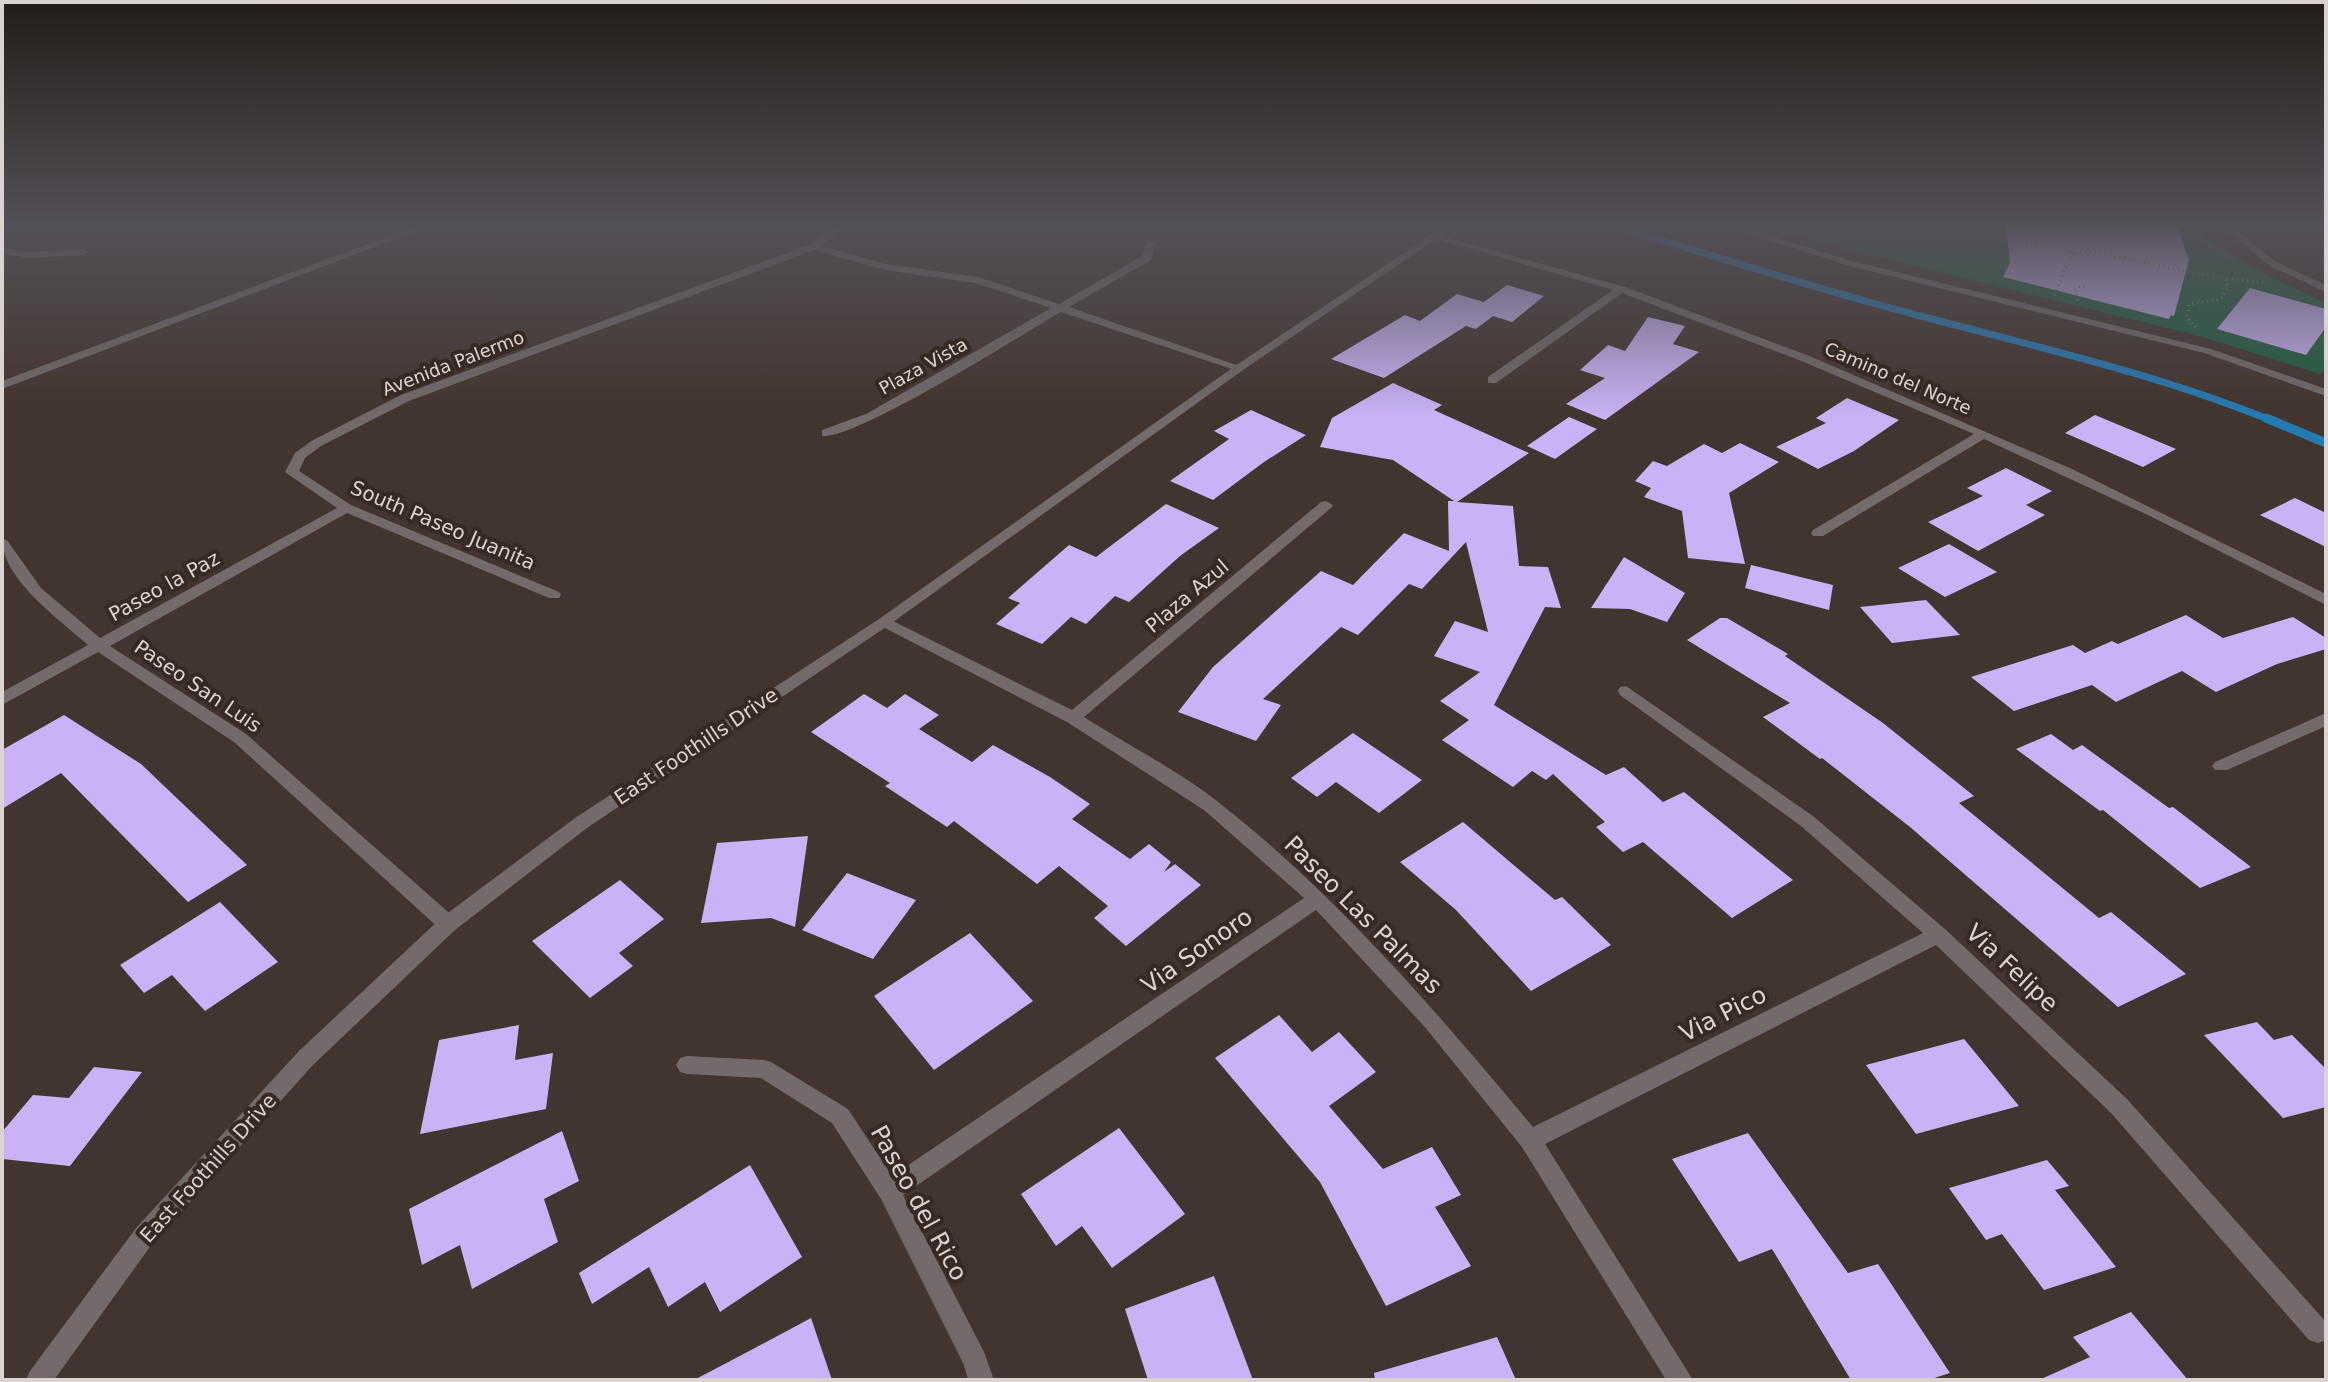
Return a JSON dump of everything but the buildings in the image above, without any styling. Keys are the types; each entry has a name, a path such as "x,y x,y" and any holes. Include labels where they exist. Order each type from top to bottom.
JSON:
{"street":[{"path":"2,385 259,288"},
{"name":"Avenida Palermo","path":"300,456 317,443 405,398 701,288"},
{"path":"1005,288 1239,368"},
{"name":"Plaza Vista","path":"826,433 870,417 1095,288"},
{"name":"East Foothills Drive","path":"39,1380 144,1236 306,1058 448,924 581,823 884,622 1239,368 1358,288"},
{"path":"1492,380 1621,289"},
{"name":"Camino del Norte","path":"1621,289 1806,359 1983,434 2205,537 2326,600"},
{"path":"1818,533 1983,434"},
{"name":"South Paseo Juanita","path":"300,456 292,472 346,508 554,595"},
{"name":"Plaza Azul","path":"1073,718 1326,505"},
{"name":"Paseo la Paz","path":"2,699 346,508"},
{"name":"Paseo San Luis","path":"2,543 36,591 99,646 240,738 448,924"},
{"name":"Paseo Las Palmas","path":"884,622 1073,718 1210,805 1317,899 1431,1020 1530,1140 1680,1380"},
{"name":"Via Felipe","path":"1626,691 1807,821 1938,935 2119,1106 2318,1331"},
{"path":"2221,766 2326,719"},
{"name":"Via Sonoro","path":"889,1191 1317,899"},
{"name":"Via Pico","path":"1530,1140 1938,935"},
{"name":"Paseo del Rico","path":"687,1065 764,1069 840,1116 889,1191 975,1361 981,1380"}],"lane":[{"path":"1953,288 2207,351 2326,393"}],"path":[{"path":"2054,298 2058,288"},
{"path":"2078,288 2075,297 2084,306"},
{"path":"2202,332 2187,318 2189,304 2221,299 2227,288"}],"green space":[{"path":"2007,288 2295,288 2326,303 2326,368 2320,374 2200,336"}],"waterway":[{"path":"1822,288 2146,377 2270,420"},
{"path":"2266,418 2326,443"}]}
